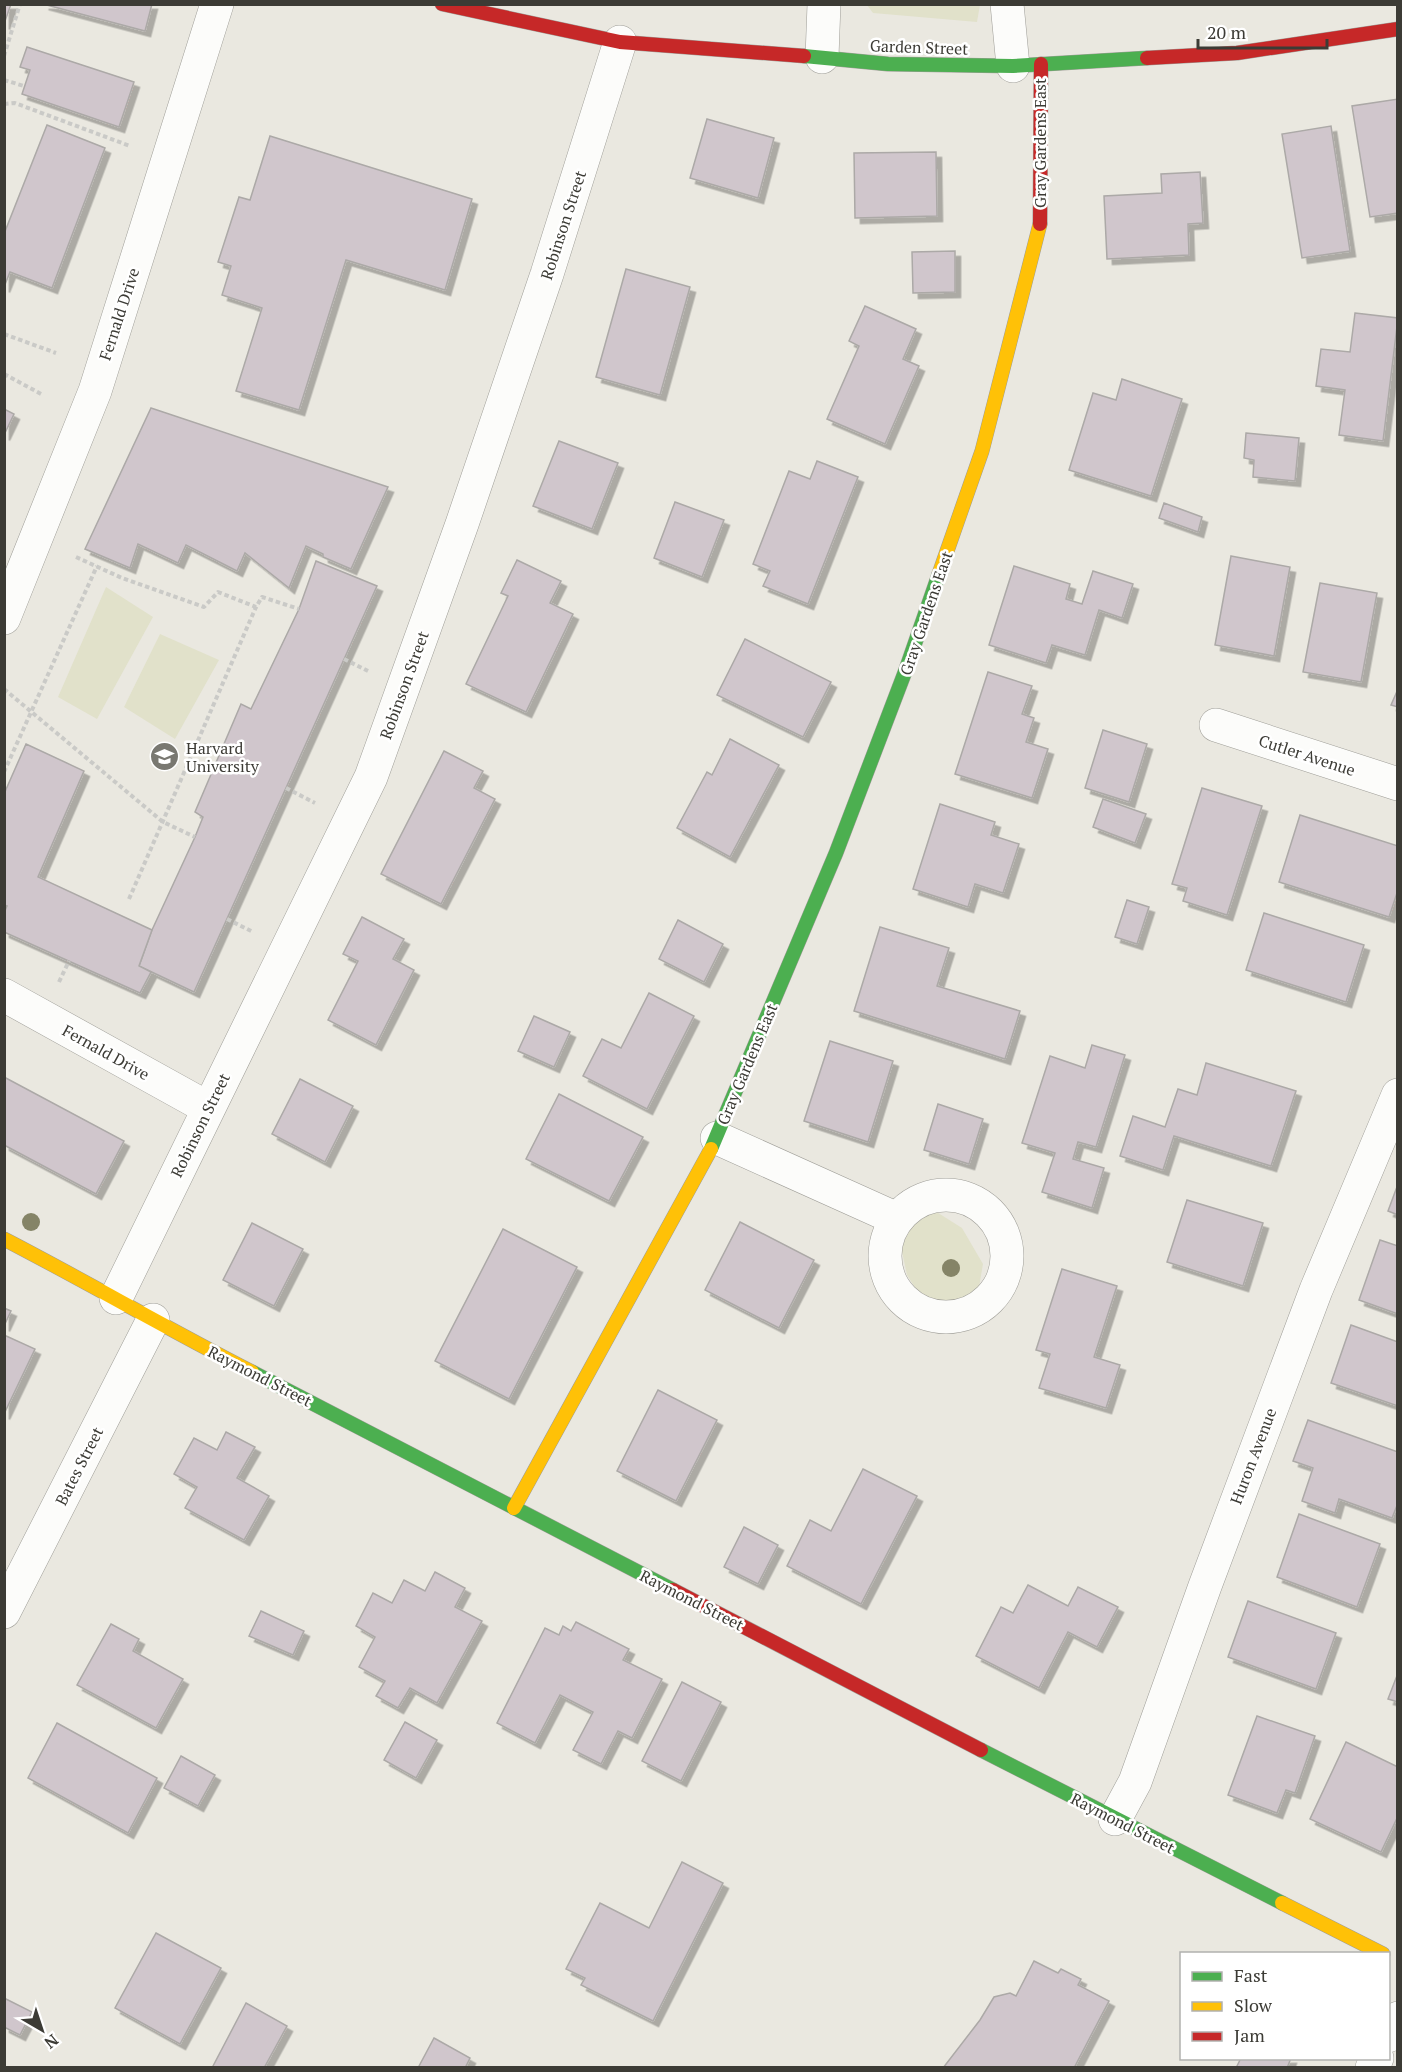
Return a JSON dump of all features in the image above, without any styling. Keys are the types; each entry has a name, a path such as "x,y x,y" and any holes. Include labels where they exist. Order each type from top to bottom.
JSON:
{"street":[{"name":"Fernald Drive","path":"4,618 95,391 217,4"},
{"name":"Garden Street","path":"442,4 620,42 888,64 1027,65 1237,53 1398,29"},
{"path":"822,57 824,4"},
{"path":"1007,4 1027,65"},
{"name":"Robinson Street","path":"116,1298 371,777 462,524 544,285 620,42"},
{"name":"Gray Gardens East","path":"514,1508 717,1138 836,853 897,693 982,451 1040,225 1027,65"},
{"name":"Cutler Avenue","path":"1216,725 1398,784"},
{"name":"Fernald Drive","path":"4,995 208,1108"},
{"name":"Huron Avenue","path":"1115,1820 1134,1782 1204,1586 1316,1290 1398,1095"},
{"name":"Gray Gardens East","path":"717,1138 897,1219"},
{"name":"Raymond Street","path":"4,1239 153,1320 1115,1820 1381,1952"},
{"name":"Bates Street","path":"4,1612 153,1320"},
{"path":"1390,2034 1398,2019"}],"path":[{"path":"4,56 20,4"},
{"path":"4,80 24,86"},
{"path":"4,104 15,104 134,148"},
{"path":"4,334 56,353"},
{"path":"4,374 42,395"},
{"path":"76,557 122,578 204,607 218,592 256,608"},
{"path":"4,772 97,566"},
{"path":"129,899 262,597 299,609"},
{"path":"344,659 374,674"},
{"path":"4,689 163,822 195,837"},
{"path":"286,788 316,803"},
{"path":"227,919 259,935"},
{"path":"59,983 69,961"}],"green space":[{"path":"867,5 980,5 977,22 873,13"},
{"path":"106,587 153,617 97,719 58,697"},
{"path":"160,634 219,660 175,739 124,707"},
{"path":"935,1211 962,1228 983,1264 978,1293 944,1312 921,1297 907,1275 901,1247 909,1227"}],"building":[{"path":"4,4 11,4 4,24"},
{"path":"43,4 152,4 145,31"},
{"path":"27,47 134,82 119,127 22,94 30,70 20,67"},
{"path":"1398,99 1398,213 1370,217 1352,106"},
{"path":"707,119 774,138 758,198 690,178"},
{"path":"47,125 105,148 52,288 10,272 4,287 4,234"},
{"path":"1331,126 1350,251 1302,258 1282,134"},
{"path":"270,136 472,199 445,290 346,260 299,410 236,391 262,308 222,295 231,266 218,262 239,197 250,200"},
{"path":"936,152 937,216 855,218 854,153"},
{"path":"1200,172 1203,223 1188,224 1189,255 1107,259 1104,196 1162,193 1161,174"},
{"path":"955,251 955,292 913,293 912,252"},
{"path":"626,269 690,287 660,395 596,377"},
{"path":"865,306 916,329 903,359 919,366 885,444 827,419 859,346 849,341"},
{"path":"1355,313 1398,318 1383,441 1339,435 1345,390 1316,386 1321,349 1350,352"},
{"path":"1122,379 1182,399 1151,496 1069,470 1093,393 1116,400"},
{"path":"151,408 388,487 351,569 323,557 323,554 306,546 289,588 245,553 237,571 186,545 178,563 138,544 130,568 85,549"},
{"path":"4,409 14,414 4,435"},
{"path":"1246,433 1299,438 1295,481 1253,477 1254,460 1244,458"},
{"path":"559,441 618,463 592,529 533,506"},
{"path":"817,461 858,477 808,604 763,586 770,571 753,564 789,471 810,479"},
{"path":"675,502 724,520 702,577 654,558"},
{"path":"1164,503 1202,517 1198,532 1159,518"},
{"path":"1231,556 1290,567 1274,656 1215,645"},
{"path":"517,560 561,581 550,603 573,614 526,712 466,684 508,596 501,593"},
{"path":"316,561 377,586 194,992 139,966 152,930 203,817 195,812 241,704 251,709 299,609"},
{"path":"1014,566 1070,584 1066,599 1082,604 1093,571 1133,584 1122,618 1099,610 1085,655 1052,645 1046,663 989,645"},
{"path":"1320,583 1377,593 1361,682 1303,672"},
{"path":"745,639 831,682 803,737 717,695"},
{"path":"988,672 1032,686 1022,714 1034,718 1026,742 1048,749 1032,798 955,774"},
{"path":"1398,689 1398,707 1391,705"},
{"path":"1103,730 1147,744 1129,802 1085,788"},
{"path":"730,739 779,765 730,857 677,828 707,772 712,775"},
{"path":"26,744 84,771 38,877 152,930 139,966 151,972 140,993 4,932 4,913 7,906 4,905 4,794"},
{"path":"444,751 483,771 474,788 495,799 441,904 381,874"},
{"path":"1202,788 1262,806 1227,915 1183,901 1187,888 1172,884"},
{"path":"1103,799 1146,814 1135,843 1093,827"},
{"path":"940,804 995,822 991,835 1019,844 1003,893 975,884 968,907 913,889"},
{"path":"1300,815 1398,846 1398,890 1389,917 1279,882"},
{"path":"1127,900 1149,907 1137,944 1115,937"},
{"path":"1264,913 1364,945 1346,1002 1246,970"},
{"path":"362,917 404,939 393,959 414,970 376,1045 328,1020 358,961 343,954"},
{"path":"678,920 723,944 704,982 659,959"},
{"path":"880,927 949,948 937,986 1020,1011 1005,1059 854,1011"},
{"path":"649,993 694,1016 647,1109 583,1076 602,1039 621,1048"},
{"path":"534,1016 570,1032 554,1067 518,1051"},
{"path":"830,1041 893,1061 868,1142 804,1121"},
{"path":"1092,1045 1125,1055 1096,1147 1078,1142 1073,1159 1104,1168 1092,1208 1042,1192 1055,1153 1022,1143 1050,1056 1085,1068"},
{"path":"1206,1063 1296,1091 1271,1166 1174,1136 1163,1170 1120,1156 1133,1116 1165,1127 1178,1089 1197,1095"},
{"path":"4,1077 124,1141 96,1194 4,1145"},
{"path":"300,1079 353,1106 325,1162 272,1134"},
{"path":"559,1094 643,1137 609,1201 526,1159"},
{"path":"938,1104 983,1119 969,1164 924,1150"},
{"path":"1398,1184 1398,1215 1388,1211"},
{"path":"1187,1200 1263,1223 1243,1286 1167,1262"},
{"path":"740,1222 814,1260 779,1328 705,1290"},
{"path":"252,1223 303,1249 274,1306 223,1280"},
{"path":"503,1229 577,1267 509,1399 435,1361"},
{"path":"1380,1240 1398,1246 1398,1314 1359,1300"},
{"path":"1062,1269 1117,1286 1094,1357 1120,1365 1106,1408 1039,1388 1050,1354 1036,1350"},
{"path":"4,1308 11,1311 4,1326"},
{"path":"1351,1325 1398,1342 1398,1406 1331,1383"},
{"path":"4,1335 35,1349 4,1414"},
{"path":"658,1390 717,1420 676,1501 617,1471"},
{"path":"1308,1420 1398,1452 1398,1503 1392,1518 1339,1499 1335,1513 1302,1501 1313,1468 1293,1461"},
{"path":"226,1432 255,1447 237,1478 269,1496 244,1540 185,1508 197,1487 174,1474 194,1438 217,1450"},
{"path":"863,1469 917,1496 861,1604 787,1566 810,1520 831,1531"},
{"path":"1299,1514 1380,1544 1357,1607 1277,1577"},
{"path":"744,1527 778,1545 758,1584 724,1567"},
{"path":"435,1572 465,1588 455,1607 482,1621 437,1703 410,1688 398,1708 376,1696 385,1681 359,1667 375,1637 356,1626 373,1593 392,1603 404,1580 425,1591"},
{"path":"1028,1585 1068,1606 1078,1587 1118,1607 1097,1647 1068,1632 1039,1688 976,1656 1001,1607 1013,1613"},
{"path":"1248,1601 1336,1633 1316,1689 1228,1657"},
{"path":"261,1611 304,1631 293,1655 249,1636"},
{"path":"576,1622 629,1649 623,1660 662,1679 632,1738 618,1731 601,1764 573,1750 593,1712 560,1695 535,1743 497,1723 545,1628 559,1635 563,1626 571,1631"},
{"path":"111,1624 139,1639 133,1651 183,1679 156,1728 77,1685"},
{"path":"1398,1673 1398,1702 1388,1699"},
{"path":"682,1682 721,1702 681,1781 642,1761"},
{"path":"1257,1716 1315,1736 1295,1793 1286,1790 1277,1813 1228,1795"},
{"path":"405,1722 437,1740 416,1778 384,1760"},
{"path":"57,1723 157,1778 128,1833 28,1778"},
{"path":"1346,1742 1398,1767 1398,1816 1381,1852 1310,1819"},
{"path":"181,1756 215,1775 198,1806 164,1788"},
{"path":"682,1862 723,1883 653,2021 581,1985 585,1978 566,1969 600,1903 649,1928"},
{"path":"156,1933 221,1968 180,2044 115,2008"},
{"path":"1034,1961 1058,1973 1061,1969 1081,1979 1078,1985 1109,2001 1074,2068 943,2068 980,2020 994,1997 1010,1993 1016,1996"},
{"path":"4,1998 32,2012 20,2035 4,2027"},
{"path":"246,2003 287,2026 264,2068 212,2068"},
{"path":"434,2038 470,2058 465,2068 418,2068"},
{"path":"1240,2060 1290,2060 1287,2068 1236,2068"}],"traffic: fast":[{"path":"804,56 888,64 1013,66 1147,58"},
{"path":"711,1149 836,853 905,672 939,574"},
{"path":"252,1372 673,1590"},
{"path":"981,1750 1282,1903"}],"traffic: slow":[{"path":"939,574 982,451 1040,224"},
{"path":"514,1508 711,1149"},
{"path":"4,1239 252,1372"},
{"path":"1282,1903 1379,1952"}],"traffic: jam":[{"path":"442,4 620,42 804,56"},
{"path":"1147,58 1237,53 1398,29"},
{"path":"1040,224 1041,64"},
{"path":"673,1590 981,1750"}],"place":[{"name":"Harvard University","path":"165,757"}]}
